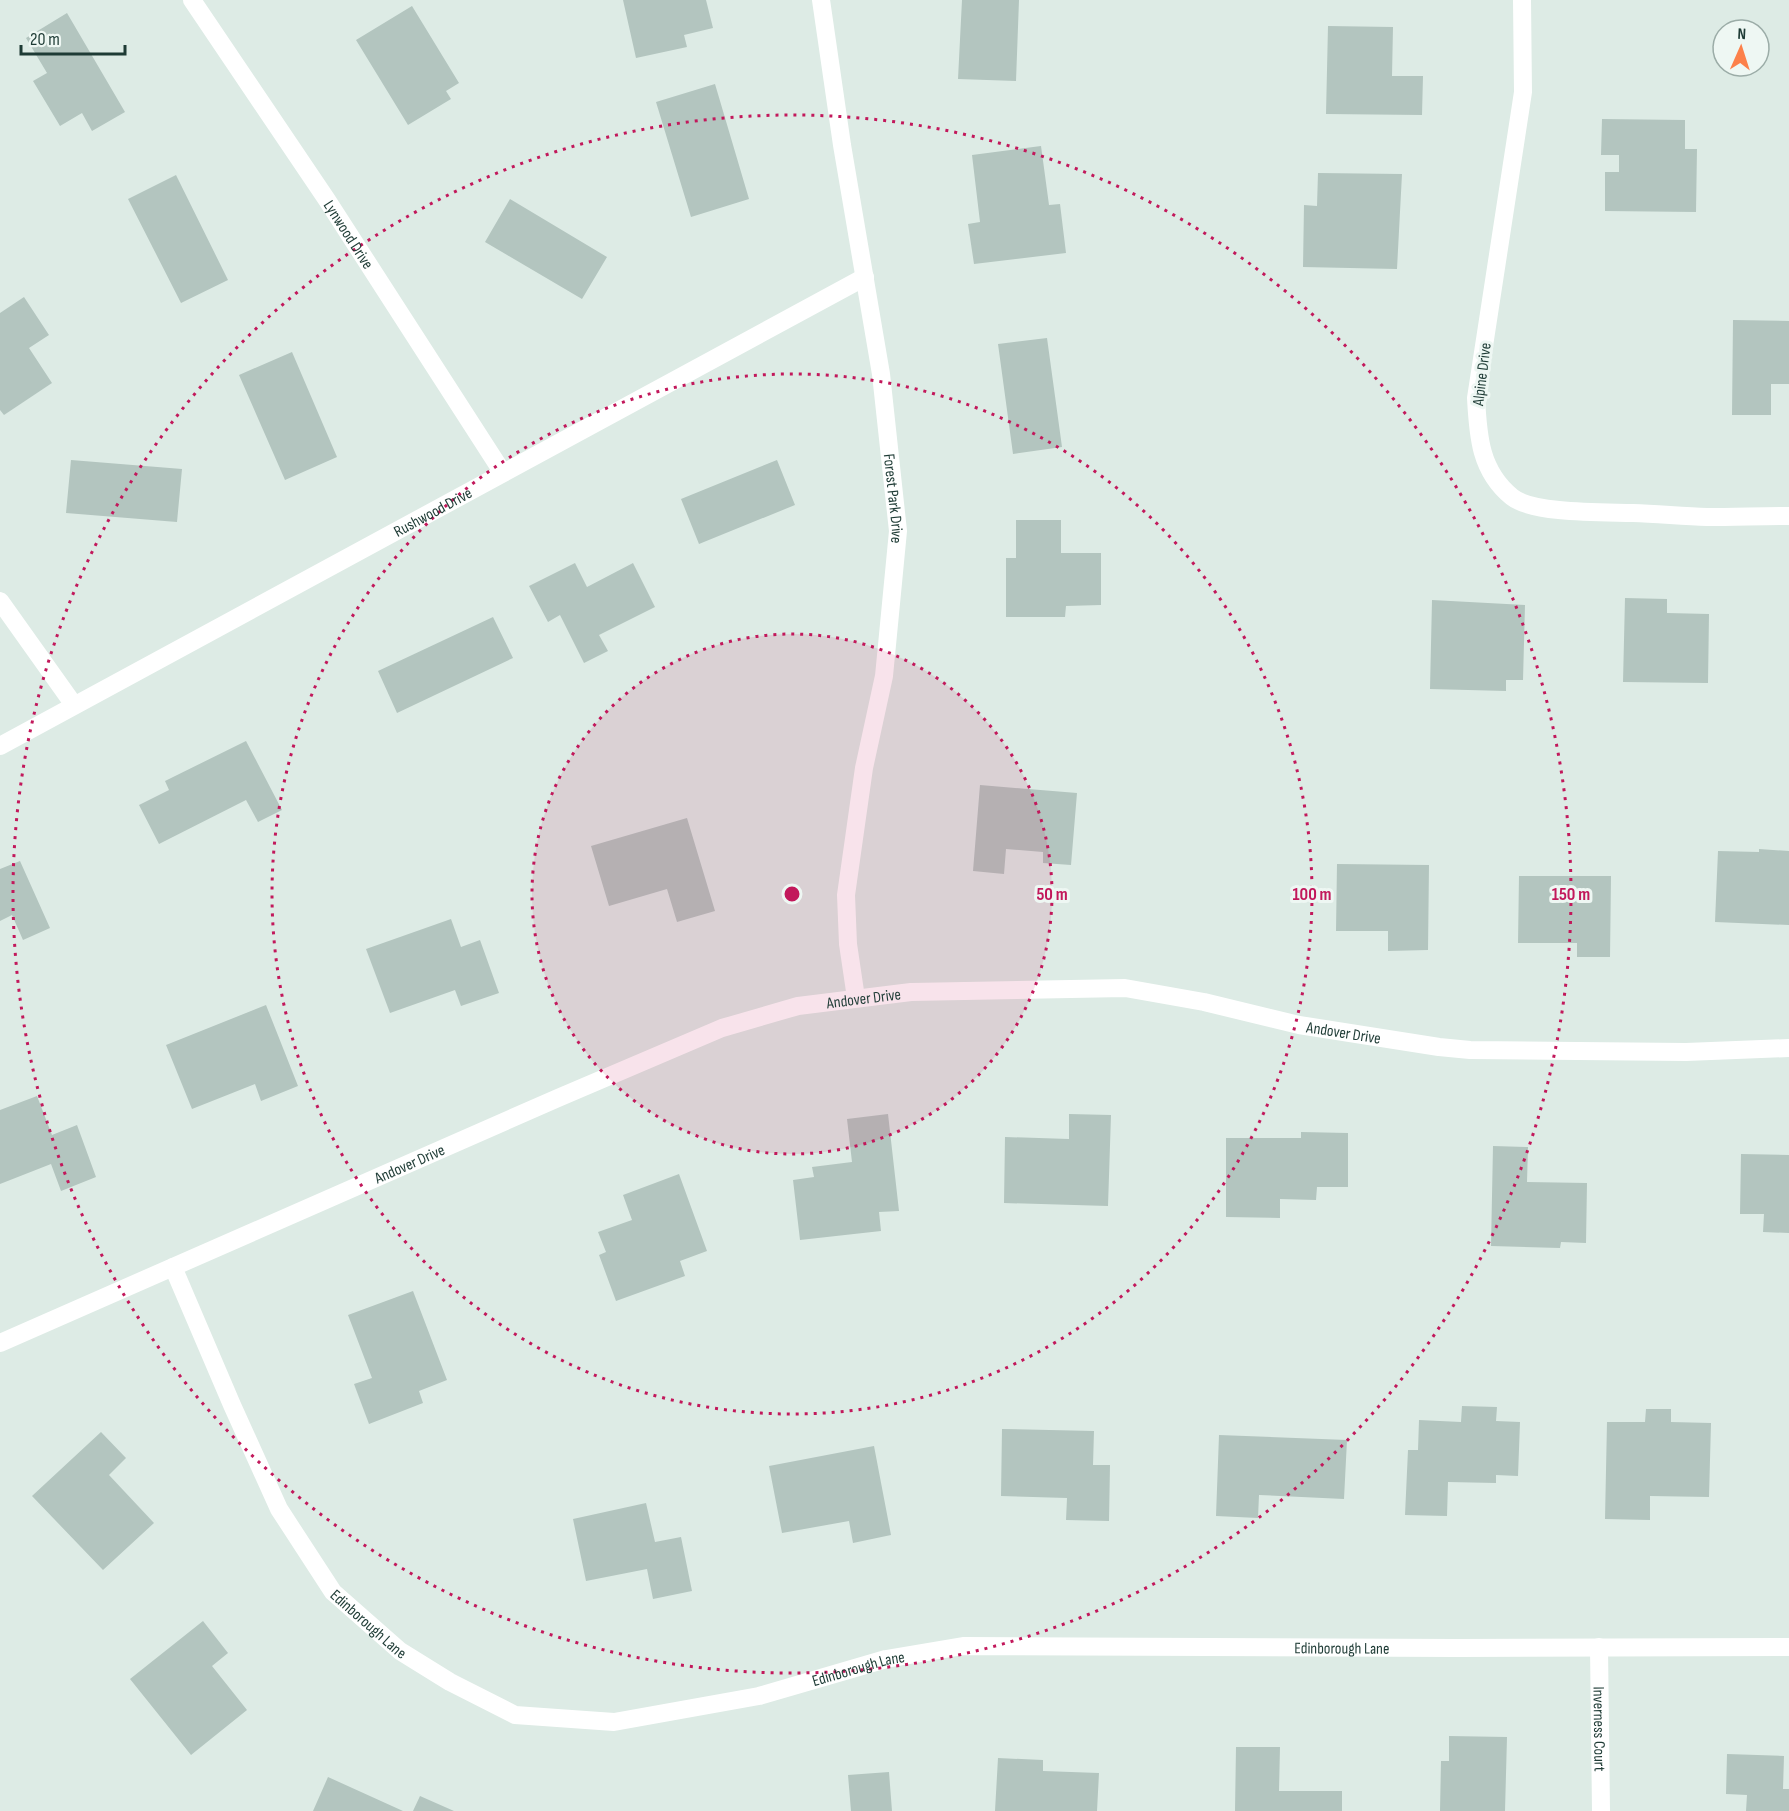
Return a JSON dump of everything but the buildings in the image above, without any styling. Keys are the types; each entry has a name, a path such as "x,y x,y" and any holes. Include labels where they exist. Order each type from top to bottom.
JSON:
{"street":[{"name":"Lynwood Drive","path":"192,0 327,200 503,473"},
{"name":"Forest Park Drive","path":"821,0 842,145 881,374 898,531 884,676 864,768 846,895 848,944 855,999"},
{"name":"Alpine Drive","path":"1522,0 1523,92 1476,398 1478,436 1481,451 1490,470 1499,485 1515,499 1542,507 1599,513 1706,517 1789,516"},
{"name":"Rushwood Drive","path":"0,746 865,277"},
{"path":"0,601 74,705"},
{"name":"Andover Drive","path":"0,1343 722,1028 798,1006 911,992 1125,988 1204,1002 1299,1025 1470,1050 1686,1052 1789,1048"},
{"name":"Edinborough Lane","path":"173,1267 279,1509 333,1592 400,1651 450,1682 515,1714 614,1722 759,1696 885,1659 963,1646 1789,1647"},
{"name":"Inverness Court","path":"1599,1647 1601,1811"}]}
